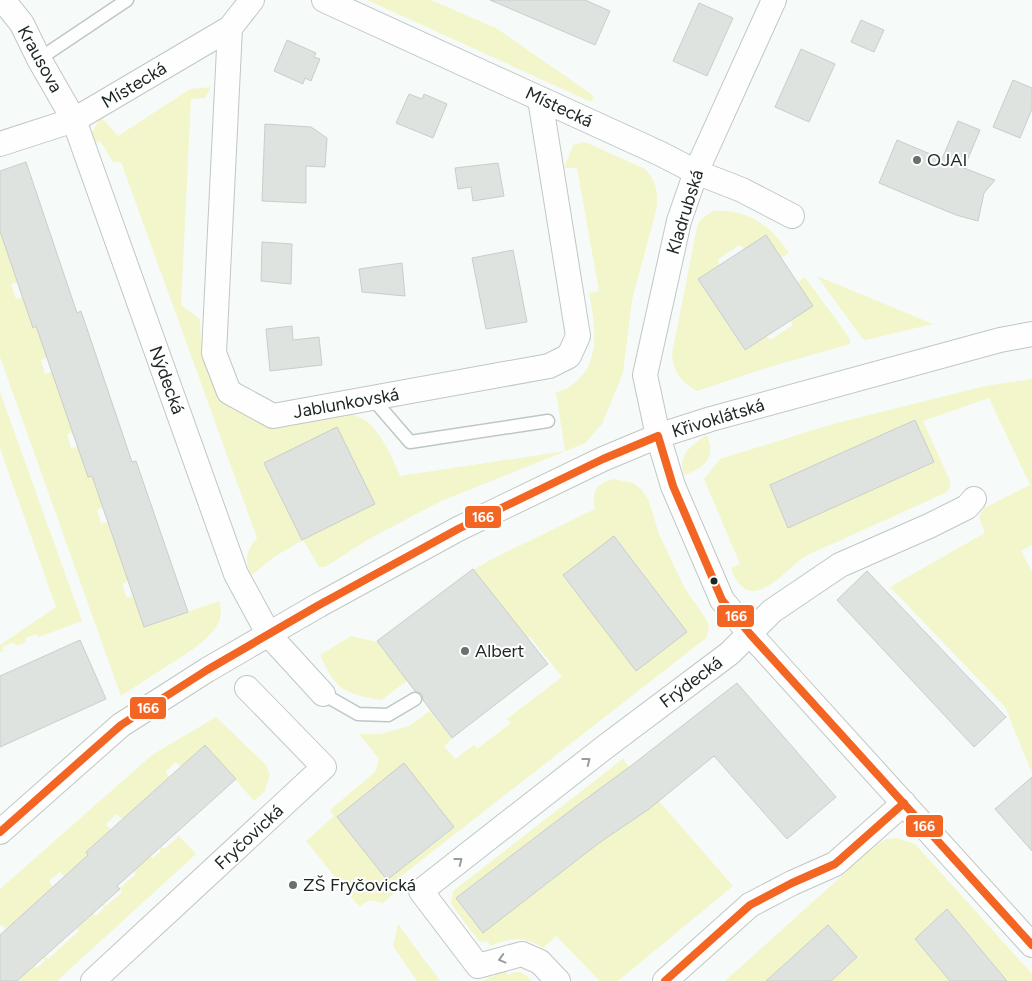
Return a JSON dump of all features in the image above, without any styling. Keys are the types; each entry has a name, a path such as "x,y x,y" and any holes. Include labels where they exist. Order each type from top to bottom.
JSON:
{"street":[{"name":"Krausova","path":"3,0 22,24 39,59 74,120"},
{"name":"Místecká","path":"0,144 74,120 230,28 252,0"},
{"name":"Místecká","path":"324,0 540,98 696,172 742,190 792,216"},
{"name":"Kladrubská","path":"774,0 696,172 679,221 645,374 658,436 673,486 722,600 750,634 1032,945"},
{"name":"Jablunkovská","path":"230,28 214,352 229,392 273,416 549,366 569,356 578,336 540,98"},
{"name":"Nýdecká","path":"74,120 236,574 269,635"},
{"name":"Křivoklátská","path":"0,832 121,725 207,670 319,605 458,529 603,458 658,436 711,419 1000,340 1032,334"},
{"name":"Frýdecká","path":"558,981 540,962 522,954 478,966 421,891 605,747 730,653 772,611 840,565 929,526 966,507 974,499"},
{"path":"269,635 323,694"},
{"name":"Fryčovická","path":"93,981 324,767 247,688"},
{"path":"665,981 750,905 792,882 834,864 904,803"}],"lane":[{"path":"39,59 127,0"},
{"path":"373,399 410,442 548,421"},
{"path":"323,694 358,714 388,715 415,699"}],"green space":[{"path":"367,0 431,0 496,28 594,96 591,102"},
{"path":"211,87 205,98 191,99 181,305 200,319 201,342 211,379 224,398 344,412 361,418 370,424 379,435 400,476 565,451 556,392 573,384 589,365 594,342 594,330 589,293 599,291 577,168 564,168 573,145 585,142 645,169 656,186 657,207 632,300 623,373 602,424 585,443 441,501 369,539 325,567 319,567 303,540 274,557 252,575 249,570 247,555 257,538 121,162 113,162 100,141 92,146 92,132 101,117 118,136 190,89","holes":["337,428 375,504 265,463"]},
{"path":"713,211 737,213 757,221 774,234 789,253 781,258 765,235 744,249 740,245 717,260 720,265 698,279 744,350 767,336 770,340 793,325 791,320 797,283 805,277 850,339 850,344 766,368 697,391 686,384 676,371 672,354 697,227 701,219"},
{"path":"0,230 18,282 11,284 16,299 22,297 34,327 37,327 47,357 41,360 45,374 52,372 73,432 67,434 71,448 78,447 89,477 92,476 103,507 97,510 101,524 108,522 128,581 122,584 127,598 134,596 145,627 219,601 221,612 219,622 205,640 121,696 0,357"},
{"path":"817,276 933,324 865,340"},
{"path":"1032,379 1032,545 1021,551 1032,572 1032,773 1005,707 890,587 985,533 979,517 984,508 1030,485 989,398 923,421 950,481 950,488 945,493 807,555 773,583 754,591 745,589 738,582 731,568 740,564 704,479 720,459 829,425 985,386","holes":["914,420 934,462 788,528 770,485"]},
{"path":"0,392 82,621 39,637 37,634 25,638 26,642 16,646 14,642 2,647 4,651 0,652 0,645 56,607 0,448"},
{"path":"707,435 710,450 707,461 698,469 684,475 682,468 684,456 691,447"},
{"path":"613,479 633,483 642,490 649,501 659,534 684,587 706,619 709,627 706,638 391,884 396,892 383,903 370,900 360,906 306,841 334,816 330,810 375,772 379,759 359,734 380,734 409,726 430,711 452,739 444,746 455,759 474,745 477,749 511,723 507,719 562,677 530,637 527,639 473,570 595,509 594,497 596,489 602,483","holes":["615,536 687,632 636,671 563,575","404,764 454,827 431,846 399,847 410,862 387,880 337,817"]},
{"path":"351,636 377,642 407,681 381,700 358,695 343,688 331,676 320,655"},
{"path":"216,717 266,765 270,775 265,791 254,801 205,745 181,767 176,762 165,772 169,777 122,819 117,814 106,824 111,830 87,851 89,855 65,877 60,872 49,881 53,887 6,930 2,925 0,926 0,889 152,755"},
{"path":"624,758 625,762 733,886 618,981 600,981 556,936 543,948 529,941 517,939 490,946 488,941 481,942 451,904 453,891","holes":["618,776 647,810 599,843 483,933 457,897"]},
{"path":"179,836 196,854 57,981 18,981 35,966 37,968 45,960 43,958 48,959 79,931 76,928 93,913 96,916 104,908 102,905 106,906 122,892 120,888 136,874 134,871 150,856 153,858 161,851 159,848 164,849"},
{"path":"896,838 915,844 1032,974 1032,981 1007,981 947,909 915,939 950,981 831,981 857,957 828,926 766,981 725,981 876,845 886,839"},
{"path":"398,924 440,981 417,981 393,946"},
{"path":"505,970 508,975 521,972 531,981 482,981"}],"building":[{"path":"490,0 585,0 610,11 595,45"},
{"path":"699,3 733,18 707,76 673,61"},
{"path":"861,20 884,30 874,52 851,42"},
{"path":"287,40 316,53 314,57 320,59 311,81 305,78 303,84 274,71"},
{"path":"801,49 835,64 809,122 775,107"},
{"path":"1013,80 1032,88 1032,109 1020,138 993,127"},
{"path":"409,94 422,99 424,94 447,104 433,138 396,123"},
{"name":"OJAI","path":"958,121 980,130 964,168 995,180 984,193 978,221 956,215 879,183 897,140 942,159"},
{"path":"265,124 311,127 327,138 325,167 306,166 306,203 262,201"},
{"path":"26,162 77,313 81,311 132,462 136,461 188,612 144,627 92,476 88,477 36,326 33,328 0,231 0,171"},
{"path":"498,163 504,196 473,201 471,187 458,189 455,168"},
{"path":"766,235 813,306 745,350 698,279"},
{"path":"262,242 292,244 291,284 261,281"},
{"path":"513,250 527,322 486,329 472,258"},
{"path":"402,263 405,296 362,292 359,269"},
{"path":"292,326 293,340 319,337 322,365 270,371 266,329"},
{"path":"915,420 934,462 788,528 770,485"},
{"path":"337,427 375,504 302,540 264,463"},
{"path":"614,536 687,632 636,671 563,575"},
{"path":"473,569 548,664 452,738 423,700 422,694 415,691 377,641"},
{"path":"867,571 1006,717 974,747 837,600"},
{"path":"80,640 106,699 0,747 0,676"},
{"path":"737,683 836,797 787,839 714,756 649,809 599,843 483,933 456,898"},
{"path":"205,745 236,779 117,886 120,889 17,981 0,981 0,935 88,855 86,852"},
{"path":"404,763 454,827 387,880 337,817"},
{"path":"1032,777 1032,851 995,809"},
{"path":"947,909 1007,981 950,981 915,939"},
{"path":"828,925 857,957 831,981 766,981"}],"transit line":[{"name":"166","path":"658,436 673,486 722,600 750,634 1032,945"},
{"name":"166","path":"0,832 121,725 207,670 319,605 458,529 603,459 658,436"},
{"name":"166","path":"665,981 750,905 792,883 835,864 904,803"}],"place":[{"name":"OJAI","path":"917,160"},
{"name":"Albert","path":"465,651"},
{"name":"ZŠ Fryčovická","path":"293,885"}]}
